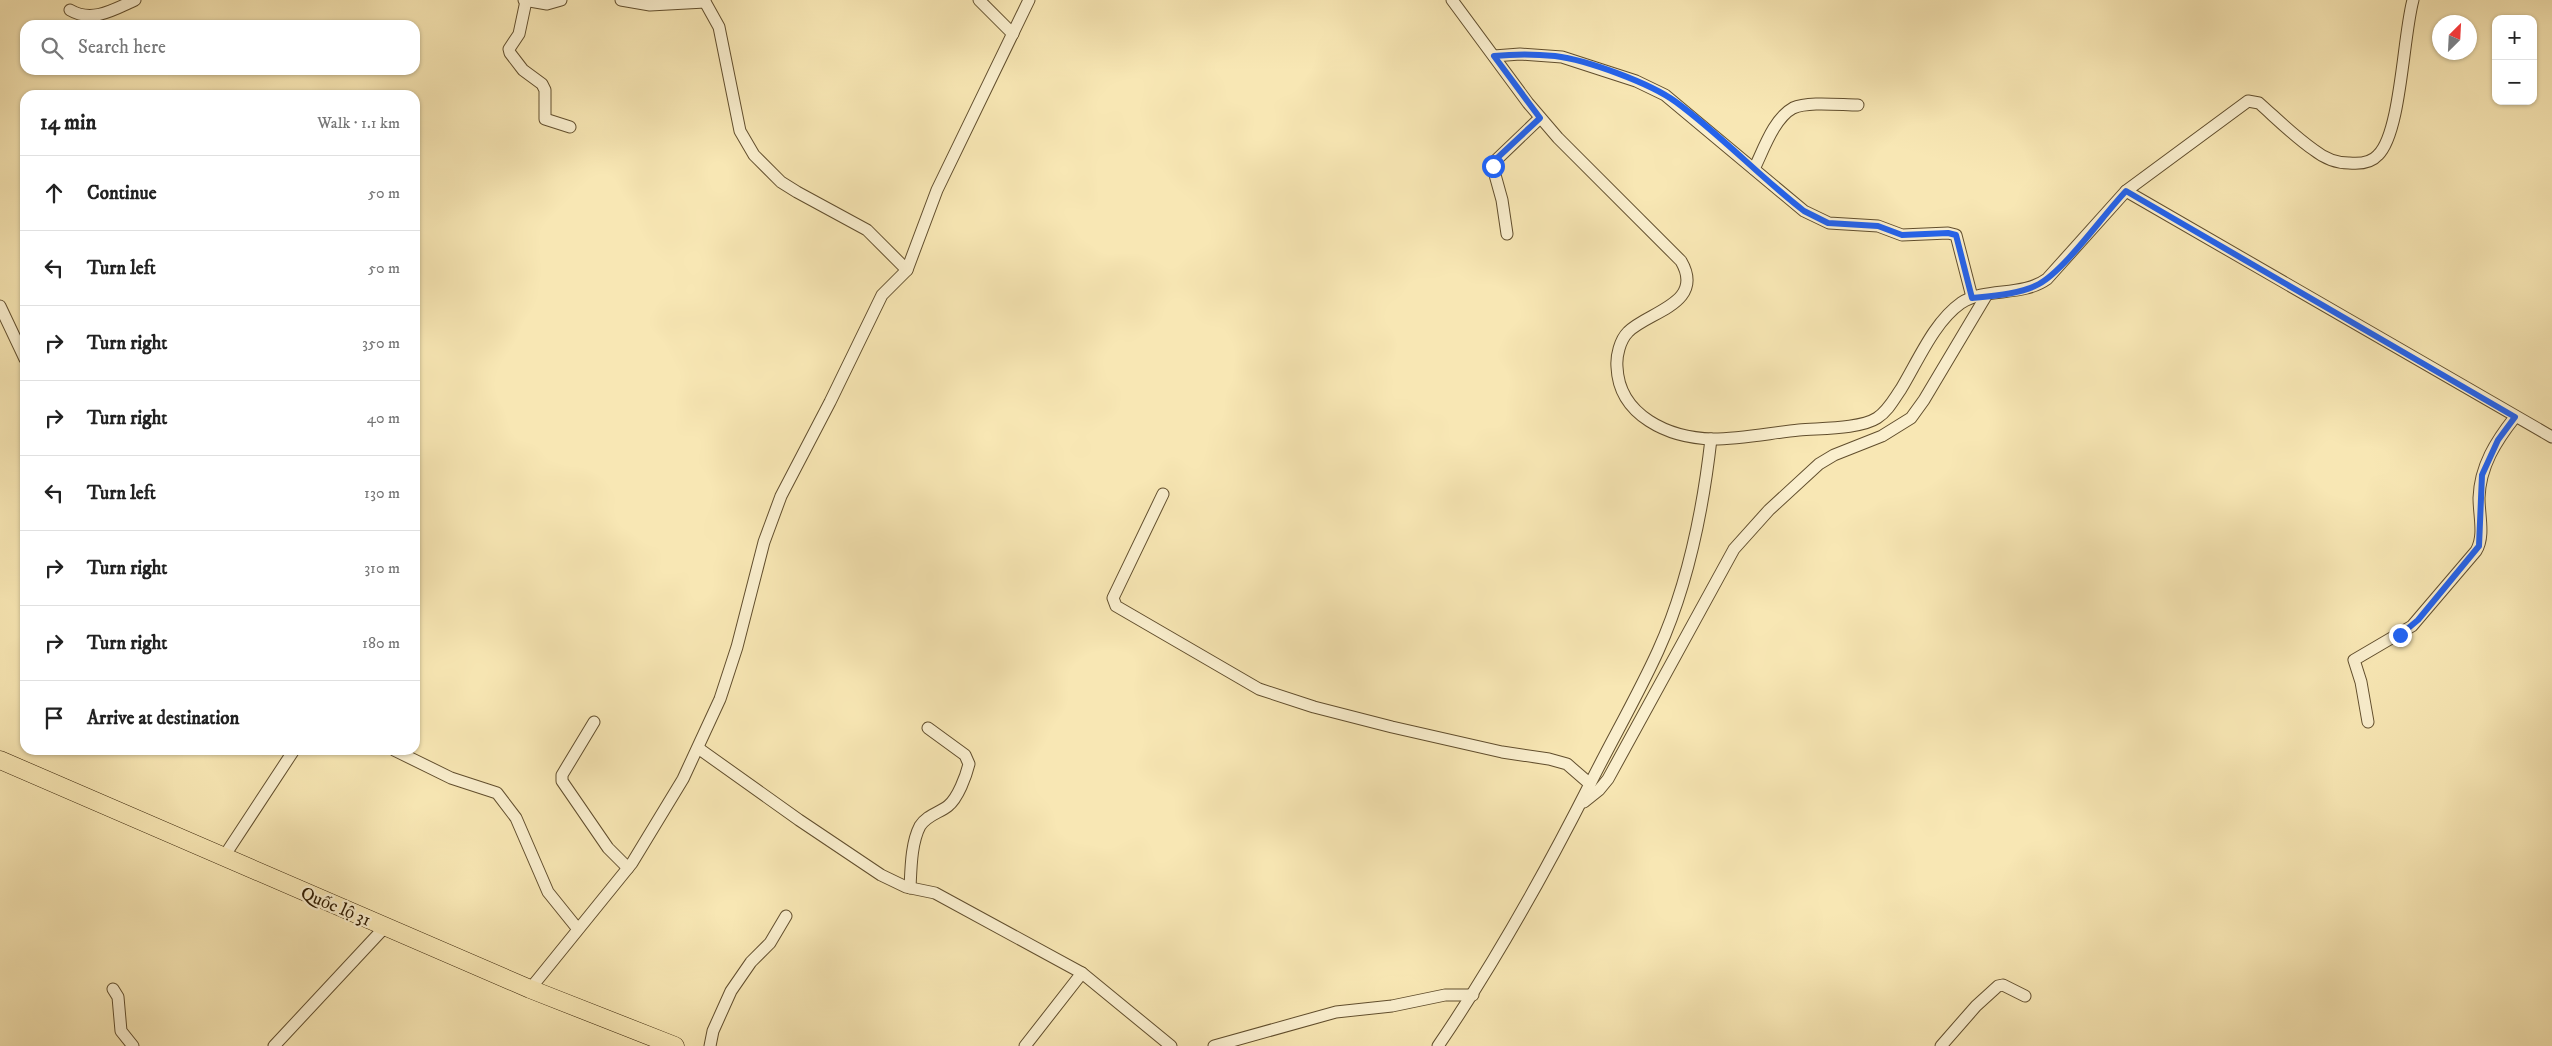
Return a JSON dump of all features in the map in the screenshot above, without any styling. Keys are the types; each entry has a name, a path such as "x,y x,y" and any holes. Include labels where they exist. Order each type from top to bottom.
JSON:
{"highway":[{"name":"Quốc lộ 31","path":"0,760 530,989 642,1040 675,1046"}],"street":[{"path":"70,10 80,15 96,16 135,0"},
{"path":"561,0 546,4 525,0 519,34 509,49 510,54 523,70 542,84 545,90 545,119 570,127"},
{"path":"621,0 650,5 704,1 714,15 722,36 740,131 754,155 781,182 796,192 867,230 907,270"},
{"path":"979,0 1013,34"},
{"path":"530,989 628,868 665,811 698,748 720,700 737,647 764,542 781,496 830,402 882,295 907,270 937,190 1030,0"},
{"path":"1452,0 1540,118 1677,255 1684,265 1686,283 1679,297 1666,311 1628,332 1620,346 1617,368 1626,400 1644,419 1669,431 1711,439 1850,425 1875,419 1883,414 1893,402 1946,316 1972,298 2033,288 2048,279 2126,191 2250,101 2257,102 2314,151 2325,157 2345,163 2358,163 2373,159 2382,150 2396,112 2406,28 2413,0"},
{"path":"1494,56 1555,56 1588,64 1636,81 1676,102 1804,211 1828,223 1878,226 1905,236 1948,233 1956,235 1972,298"},
{"path":"1754,169 1776,126 1791,109 1810,105 1858,105"},
{"path":"1507,234 1502,200 1492,164 1540,118"},
{"path":"2126,191 2552,437"},
{"path":"1582,803 1599,790 1608,779 1734,549 1769,510 1819,464 1834,455 1882,436 1911,418 1924,400 1986,296"},
{"path":"0,306 20,349"},
{"path":"2368,722 2361,682 2354,660 2412,626 2476,552 2481,542 2479,499 2482,475 2498,440 2515,417"},
{"path":"1438,1046 1473,995 1536,890 1658,651 1668,627 1692,549 1711,439"},
{"path":"1162,494 1113,598 1116,606 1242,680 1268,692 1314,707 1453,741 1567,764 1590,784"},
{"path":"594,722 562,776 562,781 598,834 628,868"},
{"path":"910,888 915,841 919,828 931,815 949,805 964,779 969,764 965,756 928,728"},
{"path":"698,748 850,856 881,875 910,888 935,892 1082,973 1172,1046"},
{"path":"224,858 291,755"},
{"path":"404,755 451,778 497,793 516,818 548,892 578,928"},
{"path":"710,1046 713,1031 730,991 751,962 770,943 786,916"},
{"path":"278,1045 386,927"},
{"path":"1025,1046 1082,973"},
{"path":"1941,1046 1976,1006 1998,986 2002,985 2024,996"},
{"path":"113,989 120,1007 121,1030 133,1046"},
{"path":"1214,1046 1336,1012 1392,1006 1445,995 1473,995"}],"route":[{"path":"1493,166 1494,161 1540,118 1494,56 1512,54 1555,56 1588,64 1636,81 1676,102 1804,211 1828,223 1878,226 1905,236 1953,233 1959,239 1972,298 2033,288 2048,279 2126,191 2515,417 2498,440 2482,475 2479,499 2481,542 2476,552 2418,620 2400,635"}]}
